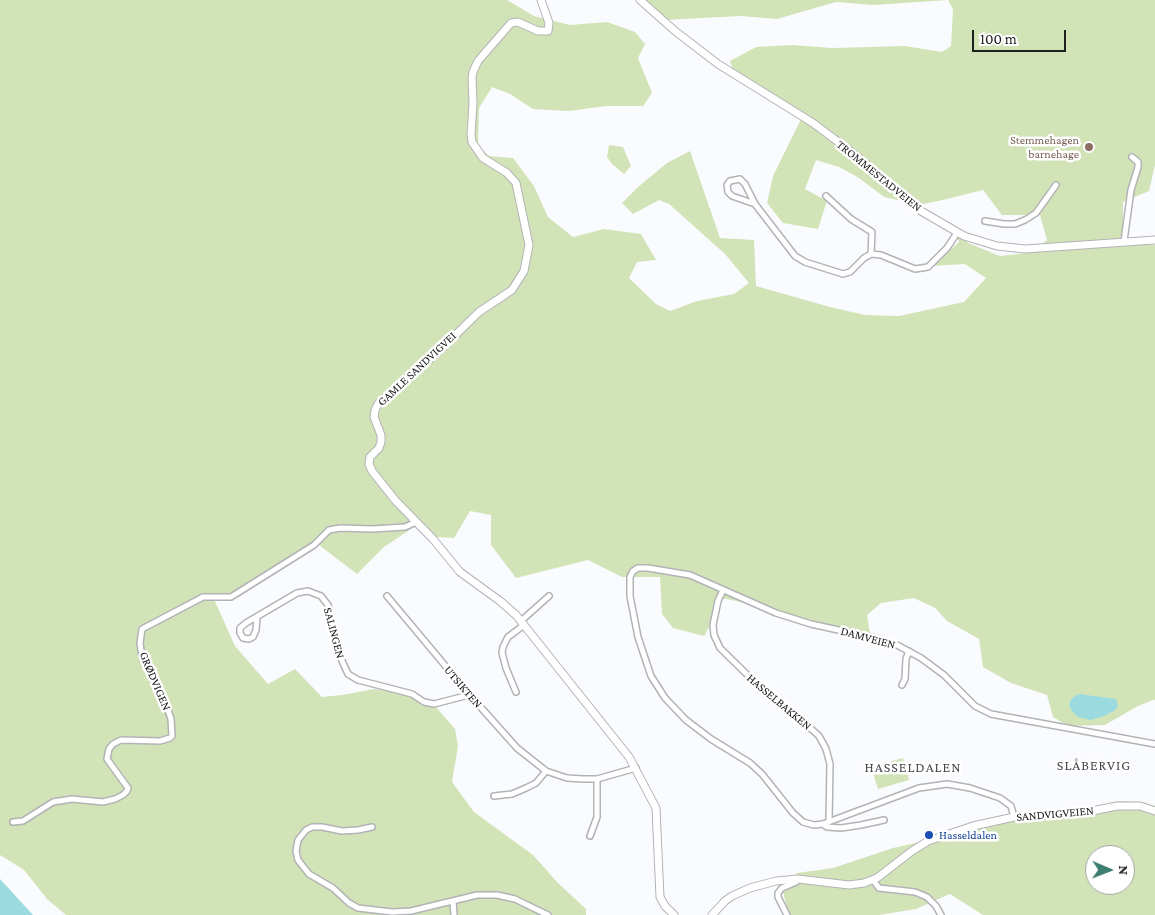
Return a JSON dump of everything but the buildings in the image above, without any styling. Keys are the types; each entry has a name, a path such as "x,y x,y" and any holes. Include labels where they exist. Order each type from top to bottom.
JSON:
{"street":[{"name":"GAMLE SANDVIGVEI","path":"542,0 549,23 548,31 538,31 518,22 511,23 478,61 472,78 472,142 483,158 507,174 516,183 529,245 524,271 512,290 479,312 440,350 381,401 375,410 374,417 381,442 379,448 369,459 370,468 395,500 433,539 460,572 500,601 523,623 629,757 656,808 660,897 669,914"},
{"name":"TROMMESTADVEIEN","path":"640,0 718,64 813,124 854,153 921,211 958,233 980,242 1025,249 1155,240"},
{"path":"1124,241 1131,190 1138,167 1138,162 1132,157"},
{"path":"755,204 732,196 728,192 727,184 730,181 740,179 745,184 755,204 795,256 804,262 843,274 850,272 864,258 871,254 882,255 915,270 928,267 958,233"},
{"path":"985,221 1015,224 1025,220 1036,213 1056,185"},
{"path":"826,196 851,219 872,232 871,254"},
{"name":"GRØDVIGEN","path":"13,822 23,821 53,802 72,799 103,802 115,800 128,791 128,788 107,759 109,749 113,744 121,740 160,741 172,736 171,719 166,704 142,657 140,643 142,629 203,597 228,599 314,544 329,530 340,528 372,529 404,526 416,522"},
{"name":"DAMVEIEN","path":"826,823 814,825 803,822 793,813 762,774 750,763 686,720 665,698 651,676 640,645 632,612 630,576 633,571 638,568 690,575 785,616 898,645 944,675 975,706 991,714 1155,744"},
{"name":"HASSELBAKKEN","path":"723,590 718,601 713,625 714,635 720,648 769,696 819,736 826,749 830,764 826,823"},
{"name":"SALINGEN","path":"257,617 298,593 308,591 321,596 328,605 338,652 348,674 358,680 412,694 424,702 434,704 465,696 468,693"},
{"name":"UTSIKTEN","path":"387,596 517,748 546,771 567,778 597,779 636,768"},
{"path":"516,692 506,668 502,647 508,637 549,596"},
{"path":"902,685 905,679 906,659 909,651"},
{"path":"494,796 512,794 526,788 536,783 546,771"},
{"path":"590,836 597,817 597,779"},
{"path":"884,820 841,828 827,827 826,823 919,788 947,784 970,788 1000,798 1010,806 1014,817"},
{"name":"SANDVIGVEIEN","path":"712,915 724,901 740,892 776,881 798,879 849,885 864,884 873,880 928,841 965,828 1014,817 1082,814 1130,805 1155,811"},
{"path":"372,827 342,831 312,827 306,830 298,840 296,851 298,860 309,874 333,888 348,903 358,908 392,912 411,911 477,895 497,895 515,899 548,915"},
{"path":"787,915 778,897 778,893 782,888 796,882 798,879"},
{"path":"873,880 879,888 915,892 927,897 936,906 941,915"},
{"path":"453,901 454,915"}],"green space":[{"path":"0,0 507,0 534,16 570,25 607,22 635,32 645,44 638,58 652,93 643,106 606,106 569,111 533,109 510,94 492,87 479,108 478,145 489,156 513,158 534,186 548,217 573,237 604,229 641,234 656,260 637,262 629,278 656,304 670,311 697,301 734,294 749,283 725,254 669,204 659,200 633,214 622,203 667,163 690,151 720,238 754,240 756,286 865,315 899,316 964,302 986,278 965,264 932,266 959,242 950,225 968,243 1000,256 1027,253 1036,249 1047,240 1040,215 1002,215 983,190 919,205 884,197 859,178 839,167 816,160 805,189 827,201 818,229 783,223 767,203 773,176 803,115 734,73 730,61 756,47 793,45 831,48 905,46 942,52 951,46 953,9 948,0 1155,0 1155,165 1149,191 1123,202 1123,230 1120,238 1135,245 1155,245 1155,700 1138,706 1105,725 1068,726 1053,717 1047,695 1011,683 983,667 979,639 947,621 935,608 914,598 881,603 867,615 870,633 884,639 865,638 759,606 722,598 704,636 673,628 662,614 660,577 622,577 588,560 516,578 491,545 491,515 470,511 454,538 435,537 414,527 384,547 357,574 315,542 233,592 213,597 235,646 268,684 295,669 322,697 374,689 408,694 423,703 429,699 455,729 458,746 452,782 474,812 533,855 558,883 586,909 586,915 66,915 47,899 24,870 0,855"},
{"path":"637,0 948,0 874,5 836,2 777,19 740,16 666,20"},
{"path":"609,145 623,147 631,166 624,174 607,157"},
{"path":"903,758 909,780 878,789 871,767"},
{"path":"1120,801 1143,802 1155,806 1155,915 983,915 950,894 916,909 879,915 789,915 783,892 797,873 833,868 893,848 929,840 999,816 1035,811 1072,811"}],"water":[{"path":"1079,694 1116,699 1118,706 1114,711 1091,720 1078,717 1071,710 1069,704 1072,698"},
{"path":"0,879 33,915 0,915"}],"place":[{"name":"Stemmehagen barnehage","path":"1089,147"},
{"name":"Hasseldalen","path":"929,835"}],"district":[{"name":"SLÅBERVIG","path":"1094,766"},
{"name":"HASSELDALEN","path":"913,768"}]}
